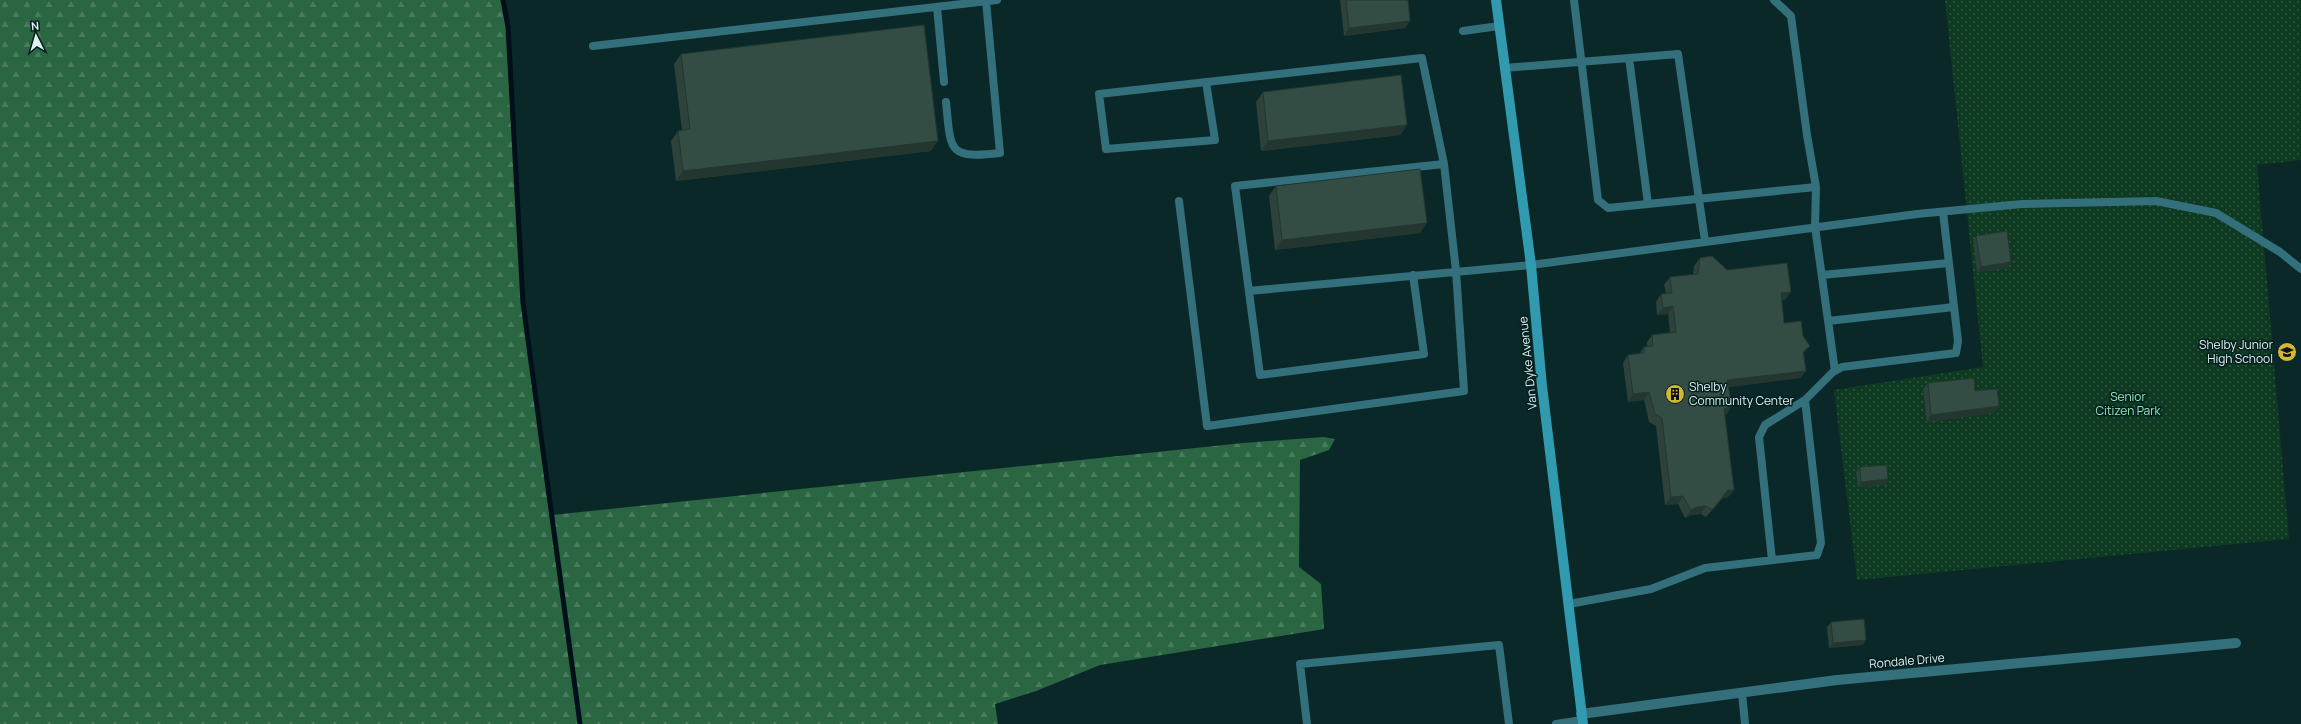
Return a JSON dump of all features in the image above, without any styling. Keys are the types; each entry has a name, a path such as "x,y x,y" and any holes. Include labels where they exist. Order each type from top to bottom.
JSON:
{"main road":[{"name":"Van Dyke Avenue","path":"1496,0 1531,265 1542,386 1582,719"}],"street":[{"name":"Rondale Drive","path":"1582,719 1837,680 2236,643"}],"lane":[{"path":"593,46 997,0"},
{"path":"1574,0 1580,62 1598,200 1608,208 1816,187"},
{"path":"1774,0 1791,16 1807,134 1816,187 1815,226 1835,371"},
{"path":"946,102 949,137 955,149 962,154 973,156 1000,154 986,1"},
{"path":"937,7 944,82"},
{"path":"1463,31 1499,26"},
{"path":"1504,68 1678,54 1705,241"},
{"path":"1179,201 1207,426 1464,391 1456,271 1444,164 1422,58 1206,82 1099,94 1106,149 1215,140 1206,82"},
{"path":"1628,58 1648,204"},
{"path":"1413,276 1424,354 1260,375 1235,186 1444,164"},
{"path":"1249,291 1531,265 1815,226 2022,204 2156,200 2216,213 2280,252 2301,269"},
{"path":"1772,560 1759,437 1765,425 1805,400 1835,371 1842,367 1956,353 1958,341 1943,212"},
{"path":"1822,275 1949,263"},
{"path":"1828,321 1954,307"},
{"path":"1569,604 1651,589 1704,568 1817,555 1821,543 1805,400"},
{"path":"1307,724 1300,664 1499,645 1509,724"},
{"path":"1742,694 1745,724"},
{"path":"1556,724 1582,719"}],"green space":[{"path":"0,0 503,0 508,27 523,303 552,515 1243,443 1323,437 1335,439 1329,450 1300,460 1299,567 1321,584 1324,629 1100,665 1036,691 995,704 998,724 0,724"},
{"name":"Senior Citizen Park","path":"1945,0 2301,0 2301,160 2257,165 2289,539 1857,580 1834,390 1983,367"}],"building":[{"path":"1346,0 1408,0 1410,21 1349,28"},
{"path":"924,25 938,141 683,171 678,131 690,129 681,54"},
{"path":"1401,75 1407,125 1268,141 1263,92"},
{"path":"1420,169 1427,223 1282,240 1276,186"},
{"path":"2007,231 2011,262 1981,267 1976,236"},
{"name":"Shelby Community Center","path":"1712,256 1727,270 1787,263 1791,292 1781,293 1784,323 1801,321 1803,336 1810,346 1803,352 1806,371 1727,380 1732,406 1724,409 1734,490 1728,490 1712,510 1706,506 1697,507 1691,510 1683,496 1671,497 1662,418 1655,414 1649,392 1633,394 1628,355 1644,353 1644,347 1653,346 1652,335 1676,332 1673,306 1663,308 1661,294 1672,293 1670,277 1698,274 1700,258"},
{"path":"1974,378 1975,391 1997,389 1999,406 1931,415 1928,383"},
{"path":"1887,465 1888,479 1861,482 1860,467"},
{"path":"1864,619 1866,640 1833,643 1831,622"}],"waterway":[{"path":"503,0 508,27 523,303 580,724"}],"place":[{"name":"Shelby Junior High School","path":"2287,352"},
{"name":"Shelby Community Center","path":"1675,394"}]}
